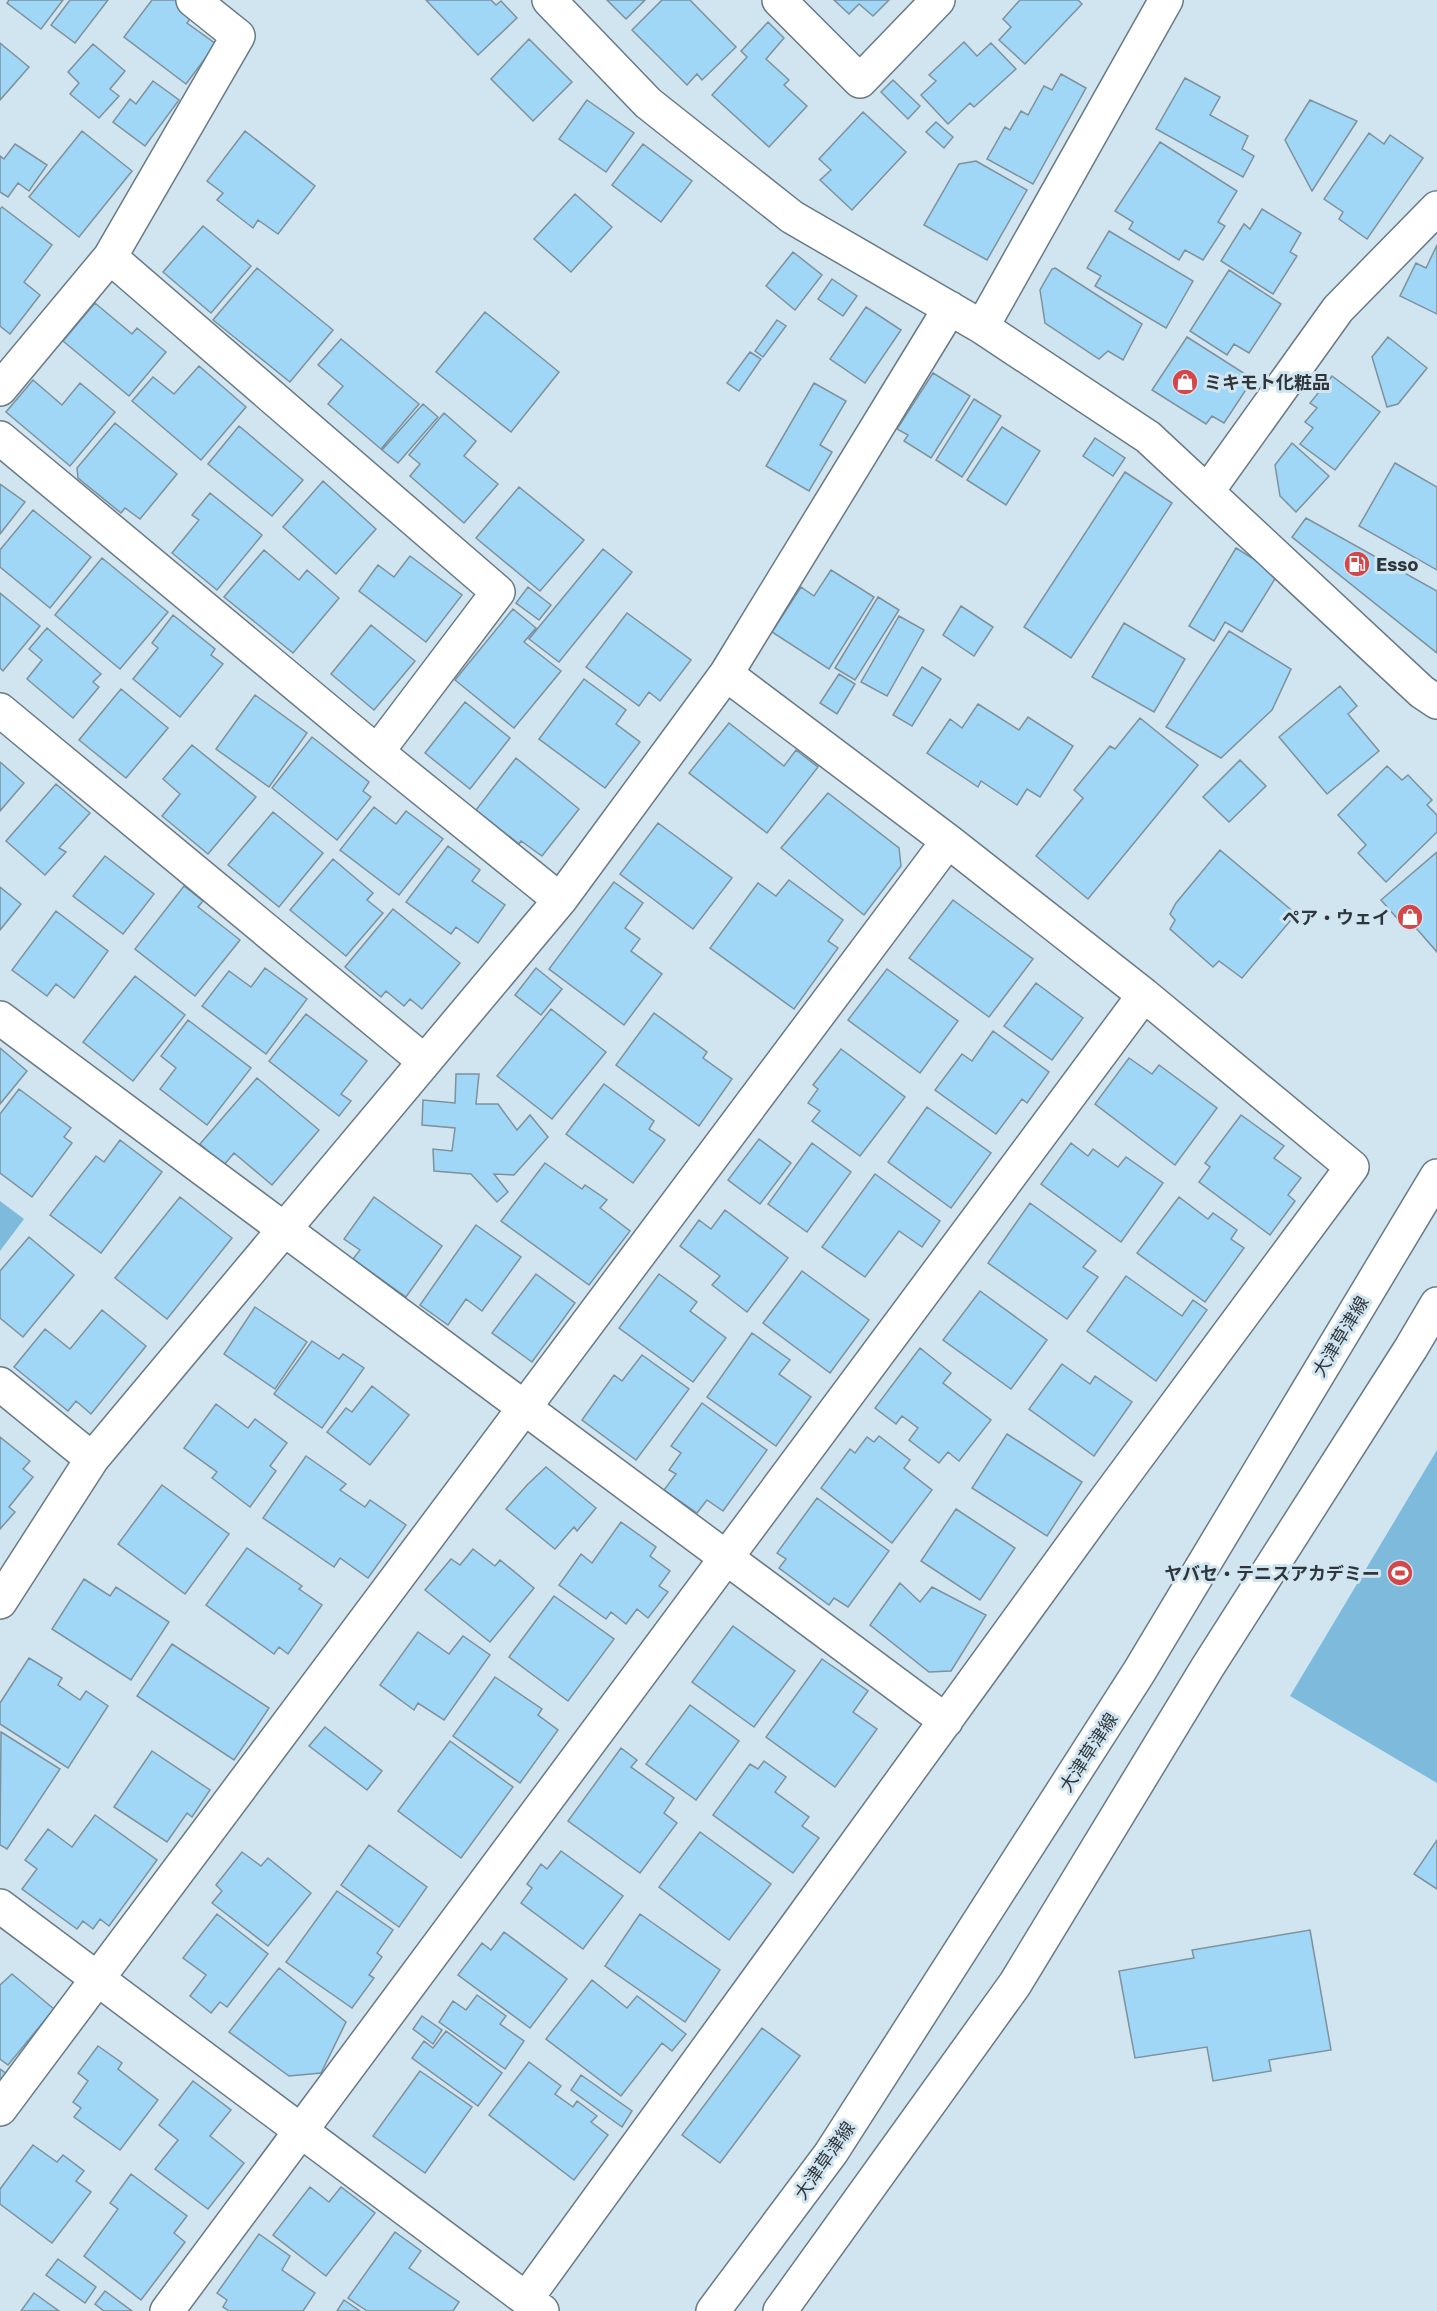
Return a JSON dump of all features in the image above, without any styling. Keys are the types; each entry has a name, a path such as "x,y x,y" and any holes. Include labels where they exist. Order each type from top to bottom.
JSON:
{"street":[{"path":"0,389 110,257 238,36 194,0"},
{"path":"549,0 648,103 792,217 982,327 1148,437 1422,692 1437,702"},
{"path":"779,0 860,81 938,0"},
{"path":"982,327 1166,0"},
{"path":"1207,492 1338,309 1437,208"},
{"path":"110,257 498,592 377,752"},
{"path":"0,1602 92,1459 283,1228 560,900 726,674 950,308"},
{"path":"0,438 377,752 560,900"},
{"path":"0,1906 534,2305 946,1721 1352,1167 1144,995 948,841 726,674"},
{"path":"0,710 424,1061"},
{"path":"0,2109 948,841"},
{"path":"167,2311 1144,995"},
{"path":"0,1018 946,1721"},
{"name":"大津草津線","path":"713,2311 831,2153 1139,1672 1437,1176"},
{"path":"780,2311 1015,1984 1207,1668 1437,1304"},
{"path":"0,1384 92,1459"}],"shaded area":[{"path":"0,1201 24,1219 0,1251"},
{"name":"ヤバセ・テニスアカデミー","path":"1437,1450 1437,1783 1290,1696"}],"building":[{"path":"9,0 63,0 41,29 7,3"},
{"path":"70,0 108,0 75,43 51,25"},
{"path":"152,0 177,0 194,13 187,23 216,44 186,84 124,37"},
{"path":"426,0 491,0 496,5 501,1 517,18 478,55"},
{"path":"607,0 645,0 626,19"},
{"path":"662,0 690,0 736,47 702,80 697,74 687,85 632,30"},
{"path":"834,0 889,0 873,16 859,4 849,14"},
{"path":"1020,0 1078,0 1082,4 1025,64 999,40 1011,27 1003,19"},
{"path":"768,22 784,38 766,59 789,80 784,85 807,106 769,147 712,95 747,57 741,51"},
{"path":"529,39 572,82 533,121 491,79"},
{"path":"964,42 977,56 991,43 1016,69 974,107 970,103 948,124 921,95 936,81 929,75"},
{"path":"0,43 29,67 0,100"},
{"path":"93,44 125,71 110,89 119,96 99,118 70,94 79,83 68,72"},
{"path":"1061,74 1086,88 1033,184 987,159 1005,127 1010,130 1021,111 1028,115 1044,86 1052,90"},
{"path":"1185,78 1220,97 1210,115 1248,136 1242,149 1254,156 1243,177 1156,129"},
{"path":"893,80 920,106 908,119 881,92"},
{"path":"153,81 179,100 145,146 113,122 130,99 136,104"},
{"path":"587,100 634,133 606,172 559,139"},
{"path":"1310,100 1357,121 1312,191 1285,140"},
{"path":"863,112 906,152 852,210 820,180 831,170 819,159"},
{"path":"936,122 953,137 944,148 926,132"},
{"path":"82,131 132,171 79,237 29,197"},
{"path":"245,131 315,186 278,234 258,220 253,228 217,200 223,193 207,181"},
{"path":"1369,133 1384,144 1390,135 1423,158 1367,239 1339,219 1343,212 1324,199"},
{"path":"1160,142 1237,191 1218,222 1225,226 1203,260 1185,250 1179,260 1129,229 1133,222 1115,211"},
{"path":"15,144 47,165 29,191 18,183 8,197 0,192 0,156 4,159"},
{"path":"643,144 692,181 661,222 612,185"},
{"path":"976,161 1027,190 987,260 924,225 959,164"},
{"path":"575,194 612,227 571,272 534,239"},
{"path":"2,207 52,245 24,282 40,295 10,334 0,326 0,209"},
{"path":"1262,209 1301,233 1290,252 1297,256 1273,294 1221,261 1244,224 1250,229"},
{"path":"203,226 251,266 211,313 163,272"},
{"path":"1109,231 1193,281 1166,328 1095,286 1101,276 1087,268"},
{"path":"1437,245 1437,314 1400,296 1416,263 1426,268"},
{"path":"793,252 822,275 795,310 766,286"},
{"path":"257,268 333,330 290,382 213,320"},
{"path":"1055,268 1142,324 1123,360 1108,351 1099,359 1045,323 1040,290 1052,269"},
{"path":"1229,270 1281,304 1249,353 1234,344 1227,355 1190,331"},
{"path":"832,279 857,296 843,316 818,299"},
{"path":"95,303 132,334 137,328 166,352 129,396 63,341"},
{"path":"866,307 901,330 865,383 830,359"},
{"path":"485,312 559,372 511,432 436,372"},
{"path":"777,320 786,326 763,357 755,351"},
{"path":"1187,337 1253,379 1224,423 1212,416 1206,424 1152,390"},
{"path":"1388,337 1427,368 1398,404 1387,407 1372,357"},
{"path":"341,339 419,404 381,449 328,404 343,386 318,365"},
{"path":"750,352 761,359 739,391 727,383"},
{"path":"199,366 246,407 201,460 132,401 153,377 174,394"},
{"path":"933,373 970,396 931,458 904,441 908,435 897,429"},
{"path":"1332,376 1380,412 1335,470 1300,444 1313,428 1305,422 1317,408 1310,403"},
{"path":"33,380 62,405 80,383 115,412 70,466 6,412"},
{"path":"814,383 846,401 820,445 832,452 809,491 766,466"},
{"path":"974,399 1001,416 962,477 936,460"},
{"path":"423,404 438,417 398,463 382,450"},
{"path":"444,413 476,441 464,456 498,484 464,523 410,476 420,464 409,455"},
{"path":"115,423 177,474 140,519 125,508 121,513 78,478 77,468"},
{"path":"239,426 303,480 272,516 208,464"},
{"path":"1002,427 1040,451 1006,505 967,480"},
{"path":"1095,438 1125,458 1113,476 1083,456"},
{"path":"1292,443 1329,476 1296,512 1280,496 1275,465"},
{"path":"1395,463 1437,487 1437,570 1359,526"},
{"path":"1125,472 1172,503 1071,658 1024,627"},
{"path":"323,481 376,529 336,574 283,527"},
{"path":"0,484 25,502 0,534"},
{"path":"519,487 584,540 540,591 476,538"},
{"path":"210,493 262,535 217,590 172,553 199,520 192,515"},
{"path":"33,510 91,557 50,608 0,567 0,550"},
{"name":"Esso","path":"1306,518 1437,591 1437,653 1292,537"},
{"path":"1236,548 1278,574 1242,632 1225,622 1214,641 1189,626"},
{"path":"603,549 632,572 559,662 529,639"},
{"path":"264,550 299,580 307,570 339,598 293,653 224,597"},
{"path":"410,556 462,595 426,642 359,591 378,565 394,577"},
{"path":"102,558 168,612 120,669 55,615"},
{"path":"831,570 874,597 829,669 772,632 801,587 814,596"},
{"path":"528,587 551,605 539,620 516,603"},
{"path":"0,593 40,626 3,671 0,668"},
{"path":"878,597 899,610 855,680 835,668"},
{"path":"961,606 993,627 974,656 943,635"},
{"path":"513,609 536,628 524,642 561,671 514,728 455,680"},
{"path":"627,613 691,660 660,701 649,692 639,706 586,667"},
{"path":"173,615 215,649 211,655 223,664 180,717 133,679 158,648 152,643"},
{"path":"899,616 924,630 887,696 861,682"},
{"path":"1124,623 1185,659 1154,712 1092,677"},
{"path":"371,625 415,661 374,710 331,674"},
{"path":"47,628 101,674 93,682 99,687 73,718 27,679 42,660 29,649"},
{"path":"1229,631 1291,669 1272,710 1221,758 1166,727"},
{"path":"922,667 941,679 912,726 893,715"},
{"path":"839,674 855,684 837,714 820,703"},
{"path":"584,679 626,710 616,724 640,742 605,788 539,739"},
{"path":"1340,686 1357,706 1348,714 1379,751 1327,794 1279,737"},
{"path":"121,689 168,728 126,778 79,740"},
{"path":"255,695 307,733 269,787 216,749"},
{"path":"465,702 510,738 470,789 425,753"},
{"path":"978,704 1019,730 1028,717 1073,746 1040,797 1027,789 1017,805 981,781 978,787 927,753 950,719 962,728"},
{"path":"1140,718 1198,765 1088,899 1036,856 1083,798 1074,790 1110,746 1115,749"},
{"path":"729,723 784,766 796,750 818,767 767,833 689,773"},
{"path":"312,737 369,782 363,791 371,797 337,840 272,788"},
{"path":"192,745 256,797 208,854 162,816 180,794 163,779"},
{"path":"516,758 579,809 542,856 521,841 519,844 476,810"},
{"path":"1240,760 1266,786 1229,822 1203,797"},
{"path":"0,762 24,783 0,811"},
{"path":"1387,766 1402,780 1408,775 1432,800 1427,805 1437,815 1437,832 1386,882 1358,853 1366,845 1338,815"},
{"path":"56,784 90,813 59,848 66,852 45,875 6,841"},
{"path":"828,793 899,848 901,866 864,915 781,848"},
{"path":"374,807 396,824 406,811 443,839 399,895 340,850"},
{"path":"273,812 323,853 279,907 228,865"},
{"path":"658,823 732,878 693,929 620,874"},
{"path":"448,846 480,870 472,881 505,905 478,943 456,927 451,934 406,902"},
{"path":"1220,850 1296,914 1242,978 1219,961 1213,967 1170,929 1175,920 1170,914 1176,903"},
{"path":"1437,852 1437,952 1409,920 1403,925 1381,900"},
{"path":"105,856 154,894 123,934 73,896"},
{"path":"333,859 373,893 367,900 383,913 346,956 290,910"},
{"path":"789,880 843,920 828,941 838,948 794,1009 710,948 758,883 776,896"},
{"path":"614,882 643,903 625,928 640,939 631,951 662,974 624,1025 549,969"},
{"path":"184,886 203,901 198,907 240,940 195,996 135,949"},
{"path":"0,887 21,904 0,930"},
{"path":"953,900 1033,959 989,1017 909,958"},
{"path":"393,909 460,963 422,1009 410,999 404,1006 386,991 381,997 345,967"},
{"path":"56,911 108,951 74,998 56,984 47,996 12,970"},
{"path":"265,968 307,999 266,1054 202,1006 229,971 251,987"},
{"path":"536,968 562,989 541,1015 515,995"},
{"path":"887,969 958,1021 920,1073 848,1020"},
{"path":"135,976 185,1015 133,1081 83,1042"},
{"path":"1036,983 1083,1018 1052,1060 1004,1026"},
{"path":"551,1009 606,1052 552,1119 497,1076"},
{"path":"654,1013 707,1052 703,1058 732,1079 699,1126 616,1065"},
{"path":"306,1014 367,1061 341,1094 351,1101 339,1116 269,1061"},
{"path":"188,1020 251,1068 207,1125 160,1089 176,1068 161,1056"},
{"path":"993,1031 1049,1072 1027,1103 1022,1099 996,1134 935,1090 962,1054 972,1061"},
{"path":"0,1048 27,1071 0,1104"},
{"path":"841,1049 905,1097 860,1156 812,1121 820,1111 808,1103 818,1089 813,1085"},
{"path":"1129,1058 1152,1074 1159,1065 1217,1108 1175,1165 1095,1104"},
{"path":"456,1074 479,1074 476,1104 498,1104 517,1130 530,1115 548,1137 514,1175 494,1174 508,1192 497,1202 471,1174 434,1171 433,1149 452,1151 455,1128 422,1125 423,1100 455,1103"},
{"path":"257,1078 319,1130 272,1185 234,1153 224,1165 200,1144"},
{"path":"604,1084 654,1121 649,1129 665,1140 633,1183 566,1134"},
{"path":"19,1089 71,1128 64,1137 72,1143 32,1197 0,1173 0,1114"},
{"path":"927,1107 991,1153 951,1208 888,1162"},
{"path":"1241,1115 1284,1146 1274,1158 1301,1178 1288,1195 1295,1201 1270,1235 1199,1182 1210,1167 1205,1163"},
{"path":"759,1139 791,1163 760,1204 728,1180"},
{"path":"120,1140 162,1172 101,1253 50,1215 96,1156 104,1162"},
{"path":"812,1143 851,1172 807,1232 768,1204"},
{"path":"1071,1143 1088,1156 1093,1149 1118,1167 1126,1157 1163,1183 1121,1242 1041,1184"},
{"path":"545,1163 582,1189 585,1185 607,1200 600,1208 630,1231 589,1285 501,1221"},
{"path":"875,1174 940,1221 922,1247 899,1231 865,1277 822,1247"},
{"path":"180,1197 232,1238 167,1319 115,1278"},
{"path":"374,1197 442,1246 406,1297 353,1259 360,1250 344,1239"},
{"path":"1179,1197 1208,1219 1213,1213 1237,1230 1231,1239 1244,1248 1205,1302 1137,1253"},
{"path":"1030,1203 1096,1251 1083,1267 1098,1277 1067,1319 988,1263"},
{"path":"725,1210 788,1258 747,1312 712,1285 720,1276 680,1246 699,1220 711,1229"},
{"path":"476,1225 521,1257 482,1311 466,1299 448,1325 420,1305"},
{"path":"29,1237 74,1275 23,1337 0,1318 0,1271"},
{"path":"802,1271 869,1320 830,1373 763,1323"},
{"path":"536,1274 575,1303 532,1362 492,1333"},
{"path":"659,1274 697,1302 690,1311 726,1338 693,1382 619,1328"},
{"path":"1126,1276 1182,1316 1193,1300 1207,1310 1156,1381 1087,1331"},
{"path":"980,1291 1047,1340 1011,1389 943,1340"},
{"path":"255,1307 307,1342 275,1389 224,1354"},
{"path":"102,1310 146,1346 91,1414 76,1401 68,1411 14,1367 45,1329 70,1349"},
{"path":"752,1333 790,1360 779,1374 811,1397 776,1446 707,1397"},
{"path":"312,1341 339,1359 343,1354 364,1368 322,1428 274,1394"},
{"path":"920,1348 951,1373 943,1383 991,1420 959,1461 948,1452 939,1463 909,1440 918,1428 902,1416 896,1424 875,1408"},
{"path":"642,1355 689,1389 636,1460 582,1420 614,1375 622,1381"},
{"path":"1062,1364 1090,1384 1095,1376 1132,1402 1094,1456 1029,1409"},
{"path":"372,1386 409,1415 370,1465 327,1432 346,1408 352,1412"},
{"path":"702,1403 767,1450 723,1511 707,1500 697,1513 664,1490 676,1474 669,1470 681,1453 671,1446"},
{"path":"216,1404 248,1428 255,1419 287,1443 270,1466 276,1471 250,1507 212,1478 217,1472 184,1448"},
{"path":"1007,1434 1082,1482 1047,1536 972,1488"},
{"path":"879,1436 910,1460 904,1468 932,1490 892,1543 821,1488 850,1449 855,1453 867,1437 874,1442"},
{"path":"0,1437 30,1461 23,1469 33,1477 9,1507 15,1512 0,1529"},
{"path":"306,1456 346,1484 340,1490 365,1507 370,1500 406,1525 368,1578 340,1558 334,1567 263,1518"},
{"path":"546,1467 596,1508 577,1531 574,1527 555,1549 506,1509"},
{"path":"162,1485 229,1534 185,1594 118,1544"},
{"path":"817,1498 889,1551 848,1607 834,1598 829,1605 779,1568 786,1559 777,1553"},
{"path":"956,1509 1015,1548 980,1600 921,1561"},
{"path":"621,1522 656,1547 650,1556 670,1571 659,1586 668,1592 648,1618 637,1609 626,1624 611,1612 606,1619 559,1585 581,1554 592,1563"},
{"path":"247,1548 302,1586 299,1589 322,1605 288,1654 279,1647 274,1654 206,1605"},
{"path":"473,1549 495,1566 500,1560 534,1588 490,1642 425,1590 451,1559 460,1565"},
{"path":"84,1579 110,1596 116,1587 169,1622 131,1680 52,1629"},
{"path":"900,1583 920,1602 932,1587 986,1615 951,1671 929,1672 870,1625"},
{"path":"554,1596 614,1639 568,1701 509,1657"},
{"path":"733,1626 795,1671 754,1727 692,1682"},
{"path":"418,1632 449,1654 463,1636 490,1655 444,1720 418,1703 414,1710 380,1685"},
{"path":"172,1644 269,1708 234,1760 137,1696"},
{"path":"29,1658 62,1678 58,1685 80,1700 86,1691 108,1706 68,1768 0,1724 0,1703"},
{"path":"822,1659 868,1691 853,1712 877,1729 835,1787 766,1737"},
{"path":"495,1677 542,1709 538,1715 558,1730 520,1783 453,1736"},
{"path":"690,1705 739,1741 696,1800 646,1764"},
{"path":"325,1727 382,1771 367,1790 309,1746"},
{"path":"1,1732 60,1769 7,1849 0,1845"},
{"path":"450,1741 513,1787 461,1858 398,1811"},
{"path":"621,1748 637,1760 631,1767 674,1798 664,1813 677,1823 640,1873 568,1821"},
{"path":"152,1751 210,1790 192,1817 187,1813 167,1842 114,1807"},
{"path":"764,1761 786,1777 775,1792 809,1817 802,1826 819,1838 793,1873 713,1815 750,1764 758,1769"},
{"path":"95,1815 157,1860 109,1926 100,1919 93,1929 83,1921 77,1929 22,1889 37,1869 25,1860 48,1829 72,1847"},
{"path":"700,1832 771,1884 729,1940 659,1887"},
{"path":"1437,1840 1437,1889 1414,1874"},
{"path":"369,1845 427,1887 399,1927 341,1885"},
{"path":"561,1851 623,1896 583,1949 521,1903 532,1888 527,1884 541,1864 547,1869"},
{"path":"242,1852 261,1866 268,1858 311,1893 268,1946 212,1903 222,1891 216,1885"},
{"path":"337,1891 393,1930 377,1953 382,1957 369,1975 374,1978 352,2008 286,1962"},
{"path":"217,1914 268,1954 227,2007 220,2002 211,2013 190,1996 206,1975 183,1958"},
{"path":"640,1914 720,1970 685,2022 605,1966"},
{"path":"1310,1930 1331,2050 1269,2060 1271,2071 1213,2081 1207,2047 1135,2058 1119,1971 1194,1958 1192,1950"},
{"path":"504,1932 567,1979 530,2028 458,1975 482,1943 491,1950"},
{"path":"279,1968 346,2022 321,2073 289,2076 229,2032"},
{"path":"12,1974 54,2009 8,2065 0,2059 0,1985"},
{"path":"592,1980 627,2008 637,1996 686,2034 672,2051 662,2043 621,2096 546,2039"},
{"path":"477,1995 506,2016 500,2024 524,2041 505,2069 439,2022 453,2001 466,2010"},
{"path":"422,2016 442,2030 433,2044 413,2029"},
{"path":"762,2028 800,2056 720,2163 682,2135"},
{"path":"446,2031 502,2073 478,2106 412,2058 424,2041 433,2048"},
{"path":"98,2046 122,2063 118,2069 158,2100 120,2150 74,2117 81,2108 73,2102 88,2081 78,2073"},
{"path":"529,2062 561,2086 555,2094 573,2107 577,2101 597,2116 591,2122 608,2135 574,2180 489,2115"},
{"path":"0,2069 7,2074 0,2084"},
{"path":"420,2071 472,2107 425,2173 373,2136"},
{"path":"581,2075 632,2111 622,2127 571,2090"},
{"path":"193,2081 231,2110 210,2136 244,2163 208,2209 155,2169 178,2140 159,2125"},
{"path":"33,2145 57,2162 63,2155 84,2171 76,2181 91,2192 52,2243 0,2204 0,2189"},
{"path":"131,2174 187,2216 174,2233 185,2242 141,2300 84,2256 118,2209 110,2203"},
{"path":"310,2187 329,2202 341,2187 375,2213 326,2276 273,2235"},
{"path":"395,2232 421,2251 409,2268 459,2302 453,2311 367,2311 348,2298"},
{"path":"259,2234 290,2256 282,2270 315,2293 303,2311 229,2311 223,2307 227,2300 217,2293"},
{"path":"58,2259 96,2287 85,2303 46,2275"},
{"path":"105,2291 132,2311 104,2311 95,2304"},
{"path":"34,2293 59,2311 21,2311"},
{"path":"344,2300 360,2311 337,2311"}],"place":[{"name":"ミキモト化粧品","path":"1185,382"},
{"name":"Esso","path":"1357,564"},
{"name":"ペア・ウェイ","path":"1410,917"},
{"name":"ヤバセ・テニスアカデミー","path":"1400,1573"}]}
